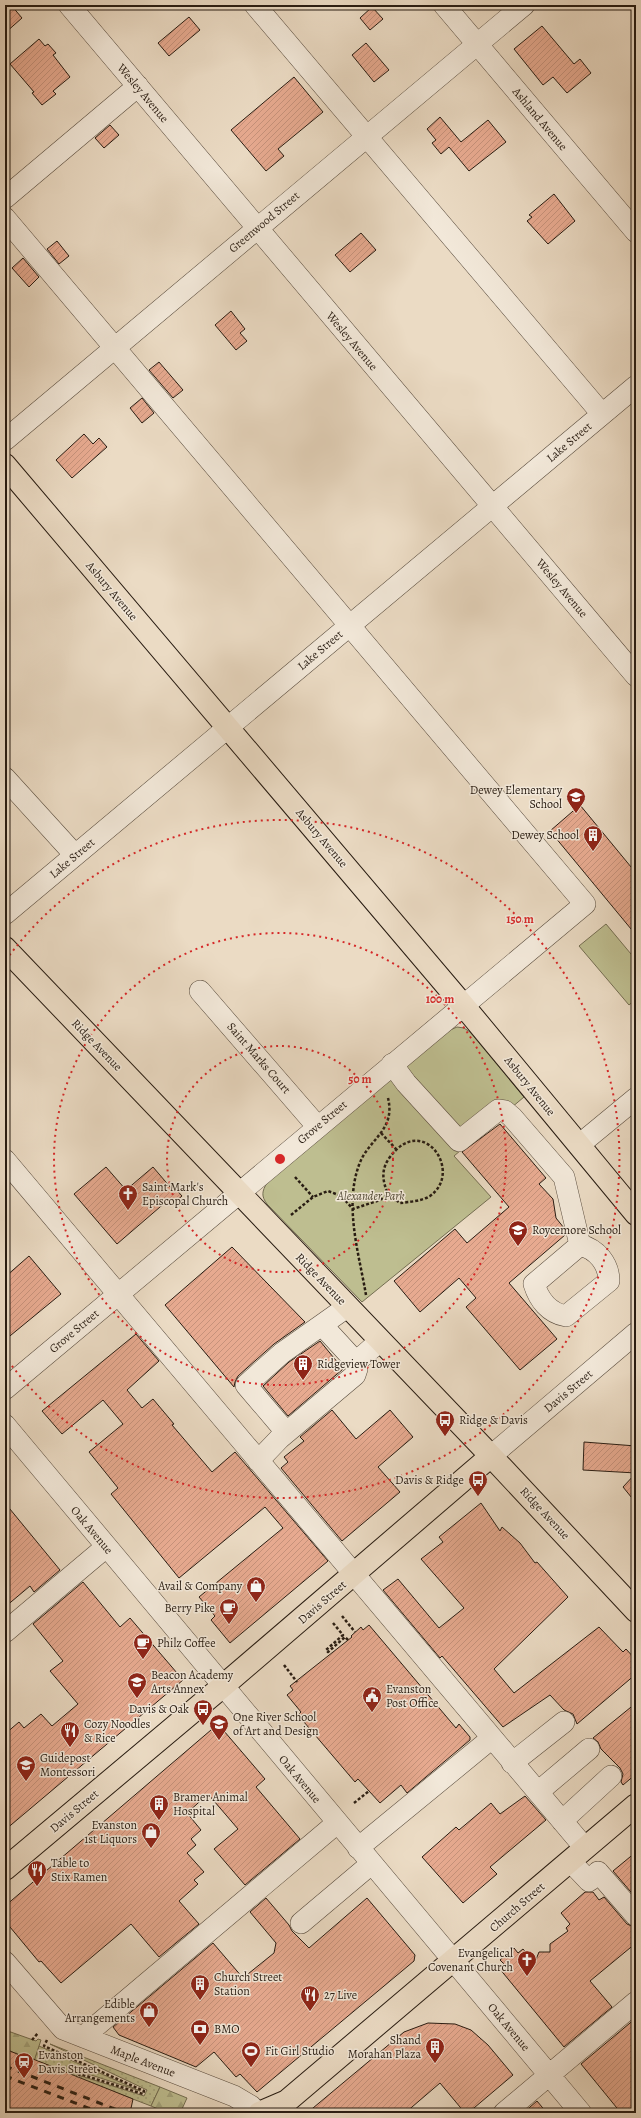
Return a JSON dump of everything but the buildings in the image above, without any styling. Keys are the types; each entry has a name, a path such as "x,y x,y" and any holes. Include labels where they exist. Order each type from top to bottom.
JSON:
{"main road":[{"name":"Asbury Avenue","path":"5,465 463,1005 636,1214"},
{"name":"Ridge Avenue","path":"5,948 491,1456 636,1611"},
{"name":"Davis Street","path":"5,1869 223,1686 491,1456"},
{"name":"Church Street","path":"258,2113 283,2107 636,1805"}],"street":[{"name":"Wesley Avenue","path":"69,5 636,676"},
{"path":"255,5 602,414"},
{"name":"Ashland Avenue","path":"444,5 636,232"},
{"name":"Greenwood Street","path":"5,440 524,5"},
{"path":"5,198 138,86"},
{"path":"5,218 350,625"},
{"name":"Lake Street","path":"5,914 636,386"},
{"name":"Grove Street","path":"5,1389 317,1126 585,904 350,625"},
{"path":"5,778 75,855"},
{"name":"Saint Marks Court","path":"200,991 317,1126"},
{"path":"392,1064 406,1083 459,1141 498,1110 506,1111 564,1177 580,1245"},
{"path":"579,1145 636,1098"},
{"path":"5,1160 353,1575 562,1821 589,1881 598,1872 636,1916"},
{"path":"286,1432 246,1385 282,1353 347,1307"},
{"path":"258,1461 286,1432 355,1374 357,1369 356,1362 322,1325"},
{"name":"Davis Street","path":"491,1456 636,1333"},
{"path":"356,1362 380,1341"},
{"name":"Oak Avenue","path":"5,1426 581,2113"},
{"path":"5,1632 106,1547"},
{"path":"512,1763 564,1722"},
{"path":"358,1848 492,1738"},
{"path":"538,1792 589,1749"},
{"path":"562,1821 611,1776"},
{"path":"83,2037 337,1823"},
{"path":"301,1923 371,1864"},
{"name":"Maple Avenue","path":"5,1962 63,2029 234,2096 251,2106 258,2113"},
{"path":"504,2113 636,2002"}],"path":[{"path":"366,1295 353,1209 353,1186 359,1163 385,1127 391,1110 388,1098"},
{"path":"381,1133 396,1149"},
{"path":"410,1140 422,1140 433,1146 439,1155 443,1171 441,1185 429,1197 414,1201 400,1203 388,1194 383,1183 384,1165 396,1149 410,1140"},
{"path":"295,1176 313,1197"},
{"path":"291,1215 313,1197 328,1191 341,1196 353,1209"},
{"path":"353,1209 380,1200 388,1194"},
{"path":"342,1616 355,1632"},
{"path":"333,1623 343,1635 326,1650 328,1652 345,1637 348,1640"},
{"path":"284,1665 297,1682"},
{"path":"354,1803 369,1791"},
{"path":"32,2040 38,2033"},
{"path":"47,2040 44,2046 144,2091 143,2094 80,2074 78,2078"}],"green space":[{"path":"606,924 636,960 636,999 629,1005 579,946"},
{"name":"Alexander Park","path":"457,1027 464,1028 470,1032 524,1097 454,1156 491,1197 362,1302 267,1204 263,1196 264,1189 267,1183 448,1031"},
{"path":"5,2030 36,2041 38,2039 41,2040 34,2061 5,2049"},
{"path":"50,2044 160,2087 151,2106 81,2079 81,2076 144,2096 147,2090"},
{"path":"39,2046 140,2091 79,2071 76,2077 43,2063 34,2061"},
{"path":"160,2087 187,2098 182,2109 192,2113 168,2113 151,2106"}],"railway":[{"path":"5,2066 125,2113"},
{"path":"5,2076 101,2113"}],"place":[{"name":"Dewey Elementary School","path":"576,814"},
{"name":"Dewey School","path":"593,852"},
{"name":"Saint Mark's Episcopal Church","path":"128,1211"},
{"name":"Roycemore School","path":"518,1247"},
{"name":"Ridgeview Tower","path":"303,1381"},
{"name":"Ridge & Davis","path":"445,1437"},
{"name":"Davis & Ridge","path":"478,1497"},
{"name":"Avail & Company","path":"256,1603"},
{"name":"Berry Pike","path":"229,1625"},
{"name":"Philz Coffee","path":"143,1660"},
{"name":"Beacon Academy Arts Annex","path":"137,1699"},
{"name":"Evanston Post Office","path":"372,1713"},
{"name":"Davis & Oak","path":"203,1726"},
{"name":"One River School of Art and Design","path":"219,1741"},
{"name":"Cozy Noodles & Rice","path":"70,1748"},
{"name":"Guidepost Montessori","path":"26,1782"},
{"name":"Bramer Animal Hospital","path":"159,1821"},
{"name":"Evanston 1st Liquors","path":"151,1849"},
{"name":"Table to Stix Ramen","path":"37,1887"},
{"name":"Evangelical Covenant Church","path":"527,1977"},
{"name":"Church Street Station","path":"200,2001"},
{"name":"27 Live","path":"310,2012"},
{"name":"Edible Arrangements","path":"149,2028"},
{"name":"BMO","path":"200,2046"},
{"name":"Shand Morahan Plaza","path":"435,2064"},
{"name":"Fit Girl Studio","path":"251,2068"},
{"name":"Evanston Davis Street","path":"24,2079"}]}
